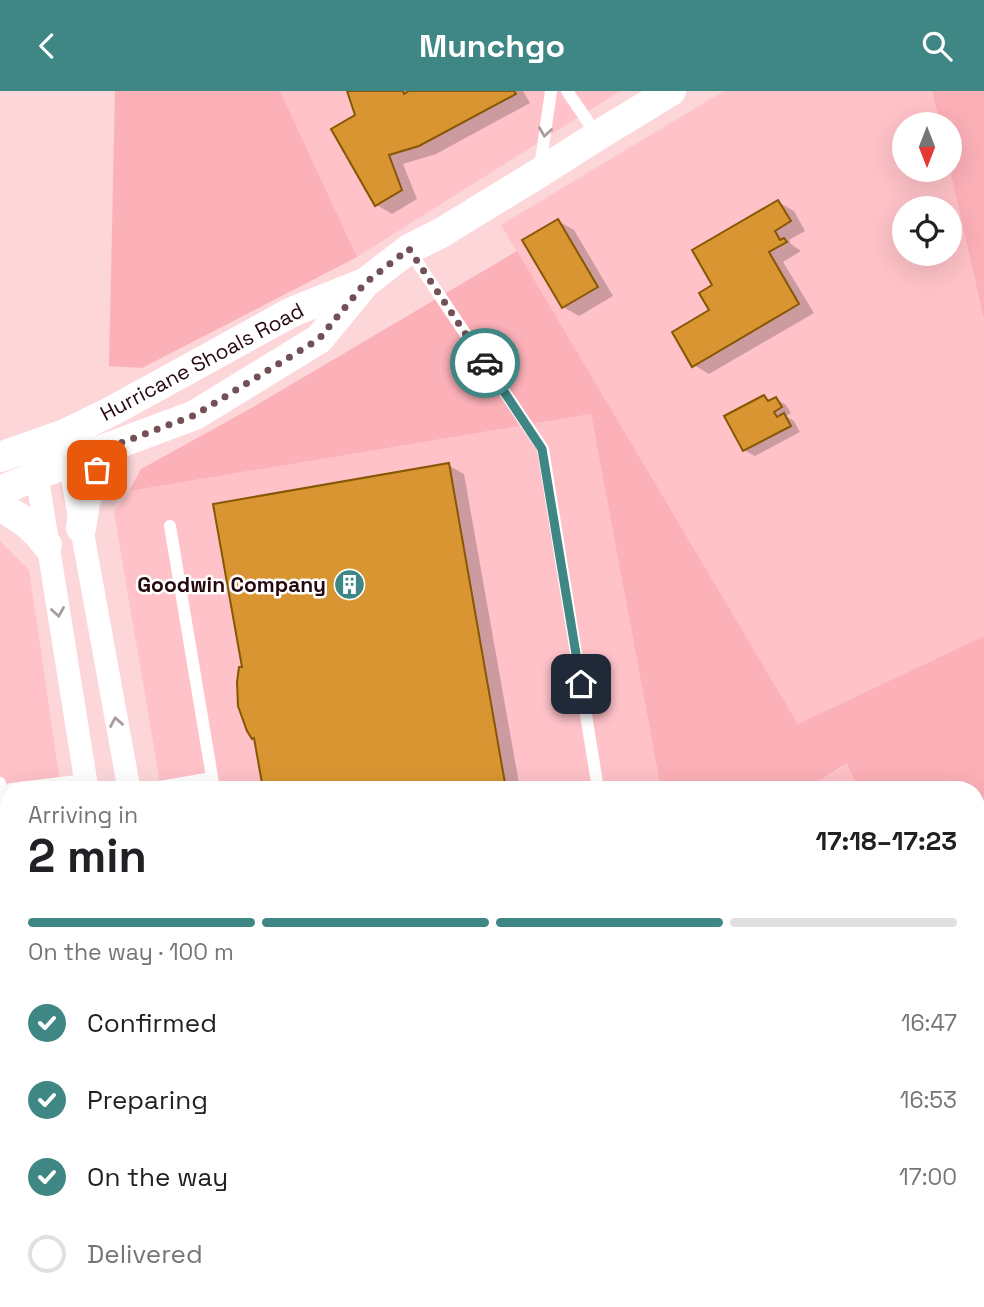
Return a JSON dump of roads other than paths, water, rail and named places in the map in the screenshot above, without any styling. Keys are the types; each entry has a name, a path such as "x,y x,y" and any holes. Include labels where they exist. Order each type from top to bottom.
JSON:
{"street":[{"name":"Hurricane Shoals Road","path":"67,448 118,444 195,415 319,339 365,283 409,249 441,233 671,91"},
{"name":"Hurricane Shoals Road","path":"0,491 34,462 67,448 112,411 292,312 365,283"},
{"path":"81,528 90,482 106,455 118,444"},
{"path":"67,448 128,781"},
{"name":"Hurricane Shoals Road","path":"0,457 34,462"},
{"path":"34,462 86,781"},
{"path":"0,507 28,524 47,545"}],"lane":[{"path":"540,173 551,91"},
{"path":"567,91 597,135"},
{"path":"409,249 542,449 597,781"},
{"path":"170,526 212,781"}],"place":[{"name":"Goodwin Company","path":"349,585"}]}
